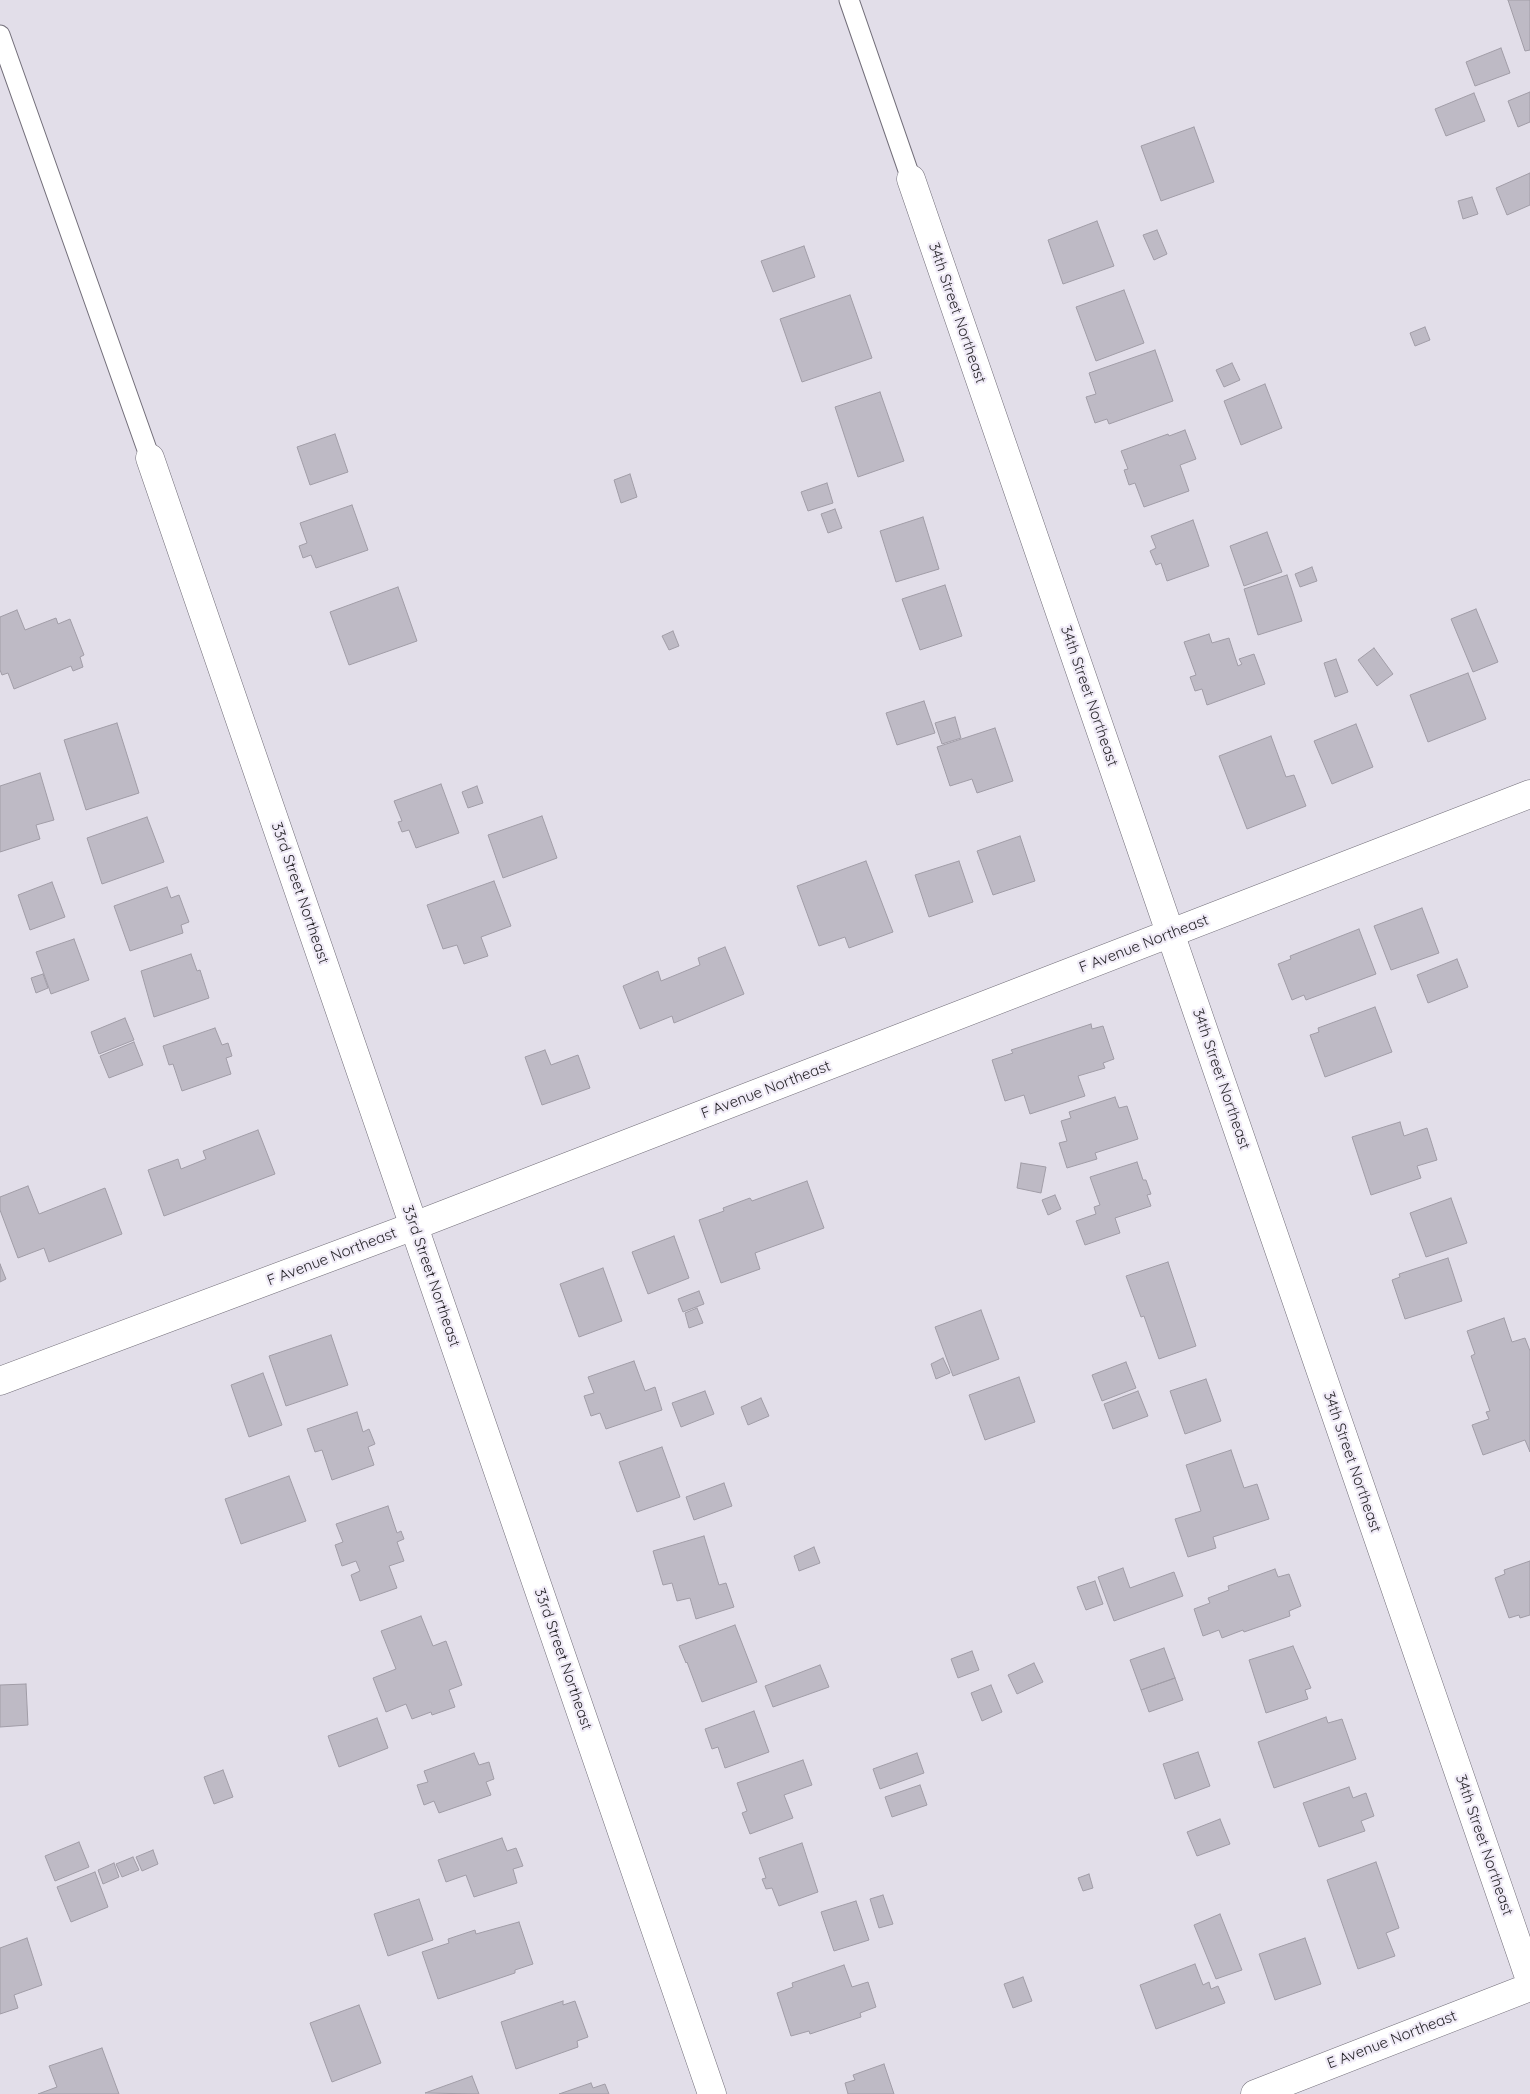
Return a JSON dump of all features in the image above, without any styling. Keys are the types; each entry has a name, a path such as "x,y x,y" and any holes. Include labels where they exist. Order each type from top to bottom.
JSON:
{"street":[{"name":"34th Street Northeast","path":"911,179 1530,1980"},
{"name":"33rd Street Northeast","path":"150,458 712,2094"},
{"name":"F Avenue Northeast","path":"0,1381 414,1226 1530,794"},
{"name":"E Avenue Northeast","path":"1255,2094 1530,1987"}],"lane":[{"path":"849,0 911,179"},
{"path":"0,34 150,458"}],"building":[{"path":"1508,0 1530,0 1530,50 1525,51"},
{"path":"1501,48 1510,73 1475,86 1466,62"},
{"path":"1530,92 1530,122 1518,127 1508,101"},
{"path":"1474,93 1485,121 1446,136 1435,109"},
{"path":"1194,127 1214,182 1161,201 1141,146"},
{"path":"1530,173 1530,205 1507,215 1496,188"},
{"path":"1472,197 1478,214 1463,219 1458,201"},
{"path":"1097,221 1114,266 1063,284 1048,240"},
{"path":"1157,230 1167,254 1154,260 1143,235"},
{"path":"804,246 815,277 773,292 761,261"},
{"path":"1124,290 1144,343 1096,361 1076,307"},
{"path":"850,295 872,358 802,382 780,319"},
{"path":"1425,327 1430,340 1415,346 1410,333"},
{"path":"1155,350 1173,401 1109,424 1107,419 1095,423 1086,397 1096,394 1089,373"},
{"path":"1232,363 1240,380 1224,387 1216,370"},
{"path":"1265,384 1282,428 1241,445 1224,401"},
{"path":"880,392 904,461 858,477 835,407"},
{"path":"1185,430 1196,459 1180,465 1189,491 1144,507 1135,483 1129,485 1124,470 1128,469 1121,451"},
{"path":"335,434 348,472 310,485 297,447"},
{"path":"630,474 637,497 621,503 614,480"},
{"path":"827,483 833,503 808,511 801,492"},
{"path":"352,505 368,550 316,568 311,555 303,558 299,546 307,543 300,523"},
{"path":"835,509 842,528 828,533 821,514"},
{"path":"923,517 939,569 896,582 880,531"},
{"path":"1193,520 1209,566 1167,581 1161,563 1156,565 1150,551 1156,548 1151,536"},
{"path":"1267,532 1282,572 1244,586 1230,546"},
{"path":"1312,567 1317,581 1300,587 1295,574"},
{"path":"1287,575 1302,621 1258,635 1244,589"},
{"path":"945,585 962,636 920,650 902,599"},
{"path":"398,587 417,641 349,665 330,612"},
{"path":"1476,609 1498,662 1473,672 1451,619"},
{"path":"17,610 25,630 56,618 58,624 70,619 84,655 80,657 83,667 73,671 71,666 14,689 8,673 2,675 0,670 0,617"},
{"path":"673,631 679,646 669,650 662,636"},
{"path":"1209,634 1212,643 1229,638 1238,666 1242,664 1239,659 1254,654 1265,684 1207,705 1202,689 1195,691 1190,677 1196,675 1184,642"},
{"path":"1374,648 1393,674 1377,686 1358,660"},
{"path":"1336,659 1348,692 1335,697 1324,663"},
{"path":"1468,673 1486,719 1428,742 1410,695"},
{"path":"924,701 935,733 897,745 886,713"},
{"path":"955,717 961,738 942,744 935,723"},
{"path":"117,723 139,793 86,810 64,740"},
{"path":"1356,724 1373,767 1332,784 1314,741"},
{"path":"995,728 1013,781 977,793 972,779 950,786 937,747"},
{"path":"1271,736 1286,777 1294,775 1306,806 1247,829 1219,756"},
{"path":"40,773 54,820 36,825 40,839 0,852 0,786"},
{"path":"441,784 459,833 416,848 409,830 402,832 398,822 402,821 394,801"},
{"path":"477,786 483,803 468,808 462,792"},
{"path":"542,816 557,858 503,878 488,835"},
{"path":"147,817 164,862 102,884 87,838"},
{"path":"1020,836 1035,881 993,895 977,851"},
{"path":"866,861 893,932 849,948 845,937 819,946 797,886"},
{"path":"959,861 973,902 929,917 915,875"},
{"path":"494,881 511,926 481,937 488,956 464,964 457,945 443,949 427,905"},
{"path":"52,882 65,917 30,930 18,895"},
{"path":"167,887 171,898 179,895 189,922 181,925 183,933 130,951 114,906"},
{"path":"1422,908 1439,953 1391,970 1374,926"},
{"path":"1359,929 1376,974 1306,1000 1304,995 1292,1000 1278,964 1291,959 1290,956"},
{"path":"74,939 89,980 51,994 36,952"},
{"path":"725,947 744,994 674,1023 672,1016 640,1029 623,986 658,971 661,981 700,965 698,958"},
{"path":"191,954 197,971 200,970 209,998 154,1017 141,971"},
{"path":"1457,959 1468,987 1428,1003 1417,975"},
{"path":"43,974 48,988 36,993 31,978"},
{"path":"1375,1007 1392,1052 1325,1077 1310,1035 1319,1032 1318,1028"},
{"path":"125,1018 134,1040 99,1054 91,1032"},
{"path":"1091,1024 1092,1029 1103,1026 1114,1059 1103,1063 1105,1068 1078,1076 1085,1096 1030,1114 1024,1095 1005,1101 992,1060 1013,1053 1011,1050"},
{"path":"215,1028 222,1045 228,1043 232,1056 226,1058 231,1074 182,1091 173,1064 169,1065 163,1046"},
{"path":"134,1042 143,1065 109,1078 100,1056"},
{"path":"545,1050 551,1065 578,1055 590,1088 542,1105 525,1057"},
{"path":"1115,1097 1119,1108 1127,1106 1138,1139 1095,1153 1097,1159 1067,1168 1059,1143 1067,1141 1061,1121 1071,1118 1069,1112"},
{"path":"1400,1122 1404,1136 1427,1128 1437,1160 1417,1166 1421,1178 1371,1195 1352,1137"},
{"path":"258,1130 275,1174 164,1216 148,1170 178,1159 181,1169 206,1159 203,1151"},
{"path":"1137,1162 1143,1180 1146,1180 1151,1194 1147,1195 1151,1206 1115,1218 1120,1233 1085,1245 1076,1221 1096,1214 1094,1207 1100,1205 1090,1177"},
{"path":"1021,1163 1046,1167 1041,1193 1017,1188"},
{"path":"807,1181 824,1228 755,1253 760,1269 721,1283 699,1220 724,1211 723,1208 750,1198 752,1201"},
{"path":"28,1186 39,1214 105,1188 122,1234 49,1262 44,1248 18,1258 0,1210 0,1197"},
{"path":"1055,1195 1061,1209 1048,1215 1042,1200"},
{"path":"1451,1198 1467,1243 1426,1257 1410,1213"},
{"path":"674,1236 689,1278 648,1294 632,1252"},
{"path":"1448,1258 1462,1301 1405,1319 1392,1280 1400,1277 1399,1274"},
{"path":"1168,1262 1196,1346 1159,1359 1144,1316 1141,1317 1126,1276"},
{"path":"0,1264 6,1279 0,1282"},
{"path":"603,1268 622,1321 579,1337 560,1284"},
{"path":"699,1291 704,1304 683,1312 678,1299"},
{"path":"697,1308 703,1323 689,1328 685,1313"},
{"path":"981,1310 999,1359 953,1376 935,1327"},
{"path":"1504,1318 1512,1342 1525,1338 1530,1351 1530,1452 1525,1440 1483,1455 1472,1425 1489,1419 1486,1412 1490,1411 1471,1356 1475,1354 1467,1331"},
{"path":"331,1335 348,1385 286,1406 269,1356"},
{"path":"943,1358 950,1373 936,1379 931,1364"},
{"path":"634,1361 645,1391 655,1387 662,1410 606,1429 600,1413 591,1416 584,1396 594,1393 588,1377"},
{"path":"1126,1362 1136,1388 1102,1401 1092,1375"},
{"path":"263,1373 282,1425 249,1437 231,1385"},
{"path":"1019,1377 1035,1422 985,1440 969,1395"},
{"path":"1206,1379 1221,1421 1185,1434 1170,1391"},
{"path":"705,1391 714,1414 681,1427 672,1403"},
{"path":"1138,1391 1148,1416 1113,1429 1104,1404"},
{"path":"761,1398 769,1416 748,1425 741,1407"},
{"path":"357,1412 363,1432 369,1429 375,1444 368,1447 374,1465 332,1480 322,1450 315,1452 307,1429"},
{"path":"662,1447 680,1497 637,1512 619,1462"},
{"path":"1231,1450 1244,1488 1257,1484 1269,1519 1213,1537 1216,1548 1188,1557 1175,1519 1201,1511 1186,1465"},
{"path":"289,1476 306,1521 241,1544 225,1499"},
{"path":"724,1483 732,1506 694,1520 686,1497"},
{"path":"388,1506 397,1533 401,1531 404,1539 397,1542 404,1561 389,1566 397,1588 360,1601 351,1575 360,1571 356,1561 342,1566 335,1545 343,1542 336,1524"},
{"path":"704,1536 719,1585 726,1583 734,1607 696,1619 690,1598 677,1601 672,1583 663,1585 653,1551"},
{"path":"814,1547 820,1563 799,1571 794,1556"},
{"path":"1530,1561 1530,1615 1520,1618 1519,1615 1509,1618 1495,1578 1505,1574 1504,1570"},
{"path":"1123,1568 1130,1588 1174,1572 1183,1596 1114,1621 1098,1577"},
{"path":"1275,1569 1278,1577 1289,1574 1301,1606 1289,1611 1290,1616 1244,1632 1243,1630 1222,1638 1219,1630 1203,1636 1194,1609 1210,1603 1208,1598 1229,1590 1228,1586"},
{"path":"1095,1581 1103,1604 1086,1610 1077,1587"},
{"path":"421,1616 433,1646 446,1641 462,1685 449,1690 455,1707 432,1715 431,1712 412,1719 406,1704 386,1712 373,1678 396,1669 381,1631"},
{"path":"735,1625 757,1682 702,1702 679,1646"},
{"path":"1293,1646 1311,1688 1305,1690 1308,1699 1266,1713 1249,1660"},
{"path":"1164,1648 1175,1678 1141,1690 1130,1660"},
{"path":"972,1651 979,1670 958,1678 951,1659"},
{"path":"1034,1663 1043,1682 1017,1694 1008,1675"},
{"path":"820,1665 829,1687 773,1707 765,1686"},
{"path":"1175,1678 1183,1700 1149,1712 1141,1690"},
{"path":"26,1684 28,1725 0,1727 0,1685"},
{"path":"991,1685 1002,1712 982,1721 971,1693"},
{"path":"754,1711 769,1752 725,1768 718,1747 712,1749 705,1729"},
{"path":"1326,1717 1328,1723 1342,1719 1356,1759 1274,1788 1258,1742"},
{"path":"377,1718 388,1748 339,1767 328,1736"},
{"path":"1198,1752 1210,1786 1175,1799 1163,1764"},
{"path":"474,1753 479,1765 489,1762 494,1779 486,1782 491,1795 439,1813 434,1801 424,1805 417,1785 428,1782 424,1771"},
{"path":"917,1753 924,1773 880,1789 873,1769"},
{"path":"803,1760 812,1785 784,1795 793,1818 750,1834 742,1813 747,1811 737,1783"},
{"path":"223,1770 233,1797 214,1804 204,1777"},
{"path":"920,1785 927,1805 892,1817 885,1797"},
{"path":"1349,1787 1353,1798 1366,1793 1374,1816 1361,1821 1365,1831 1319,1847 1303,1803"},
{"path":"1220,1819 1230,1844 1197,1856 1187,1832"},
{"path":"502,1838 507,1851 516,1848 523,1866 513,1869 517,1883 474,1897 466,1875 446,1882 438,1860"},
{"path":"79,1842 89,1867 55,1881 45,1856"},
{"path":"802,1843 818,1892 779,1906 772,1888 766,1889 762,1879 766,1878 759,1858"},
{"path":"153,1850 158,1864 142,1871 136,1857"},
{"path":"133,1857 139,1870 122,1877 116,1864"},
{"path":"1376,1862 1399,1928 1386,1933 1395,1956 1358,1969 1327,1880"},
{"path":"114,1863 119,1877 103,1884 98,1870"},
{"path":"95,1872 108,1907 71,1922 57,1887"},
{"path":"1089,1874 1093,1888 1083,1891 1078,1878"},
{"path":"883,1895 893,1924 879,1928 870,1899"},
{"path":"419,1899 433,1940 388,1956 374,1914"},
{"path":"856,1901 869,1940 834,1951 821,1912"},
{"path":"1220,1914 1242,1970 1216,1979 1194,1925"},
{"path":"519,1922 533,1964 515,1970 515,1973 438,1999 422,1952 449,1943 448,1939 475,1930 476,1934"},
{"path":"27,1938 42,1985 14,1995 18,2008 0,2014 0,1948"},
{"path":"1305,1938 1321,1984 1275,2000 1259,1954"},
{"path":"1195,1964 1203,1985 1209,1982 1211,1989 1218,1986 1225,2003 1156,2029 1140,1985"},
{"path":"844,1965 852,1987 868,1982 876,2007 860,2013 861,2017 810,2034 809,2031 791,2036 777,1993 793,1987 792,1983"},
{"path":"1023,1977 1032,2001 1013,2008 1004,1984"},
{"path":"563,2001 563,2005 575,2001 588,2037 577,2041 578,2047 516,2069 501,2022"},
{"path":"359,2005 381,2063 332,2082 310,2023"},
{"path":"102,2048 119,2094 38,2094 57,2087 49,2066"},
{"path":"884,2064 894,2094 848,2094 845,2083 855,2080 853,2075"},
{"path":"472,2076 479,2094 425,2093"},
{"path":"591,2083 593,2088 605,2084 609,2094 559,2094"}]}
